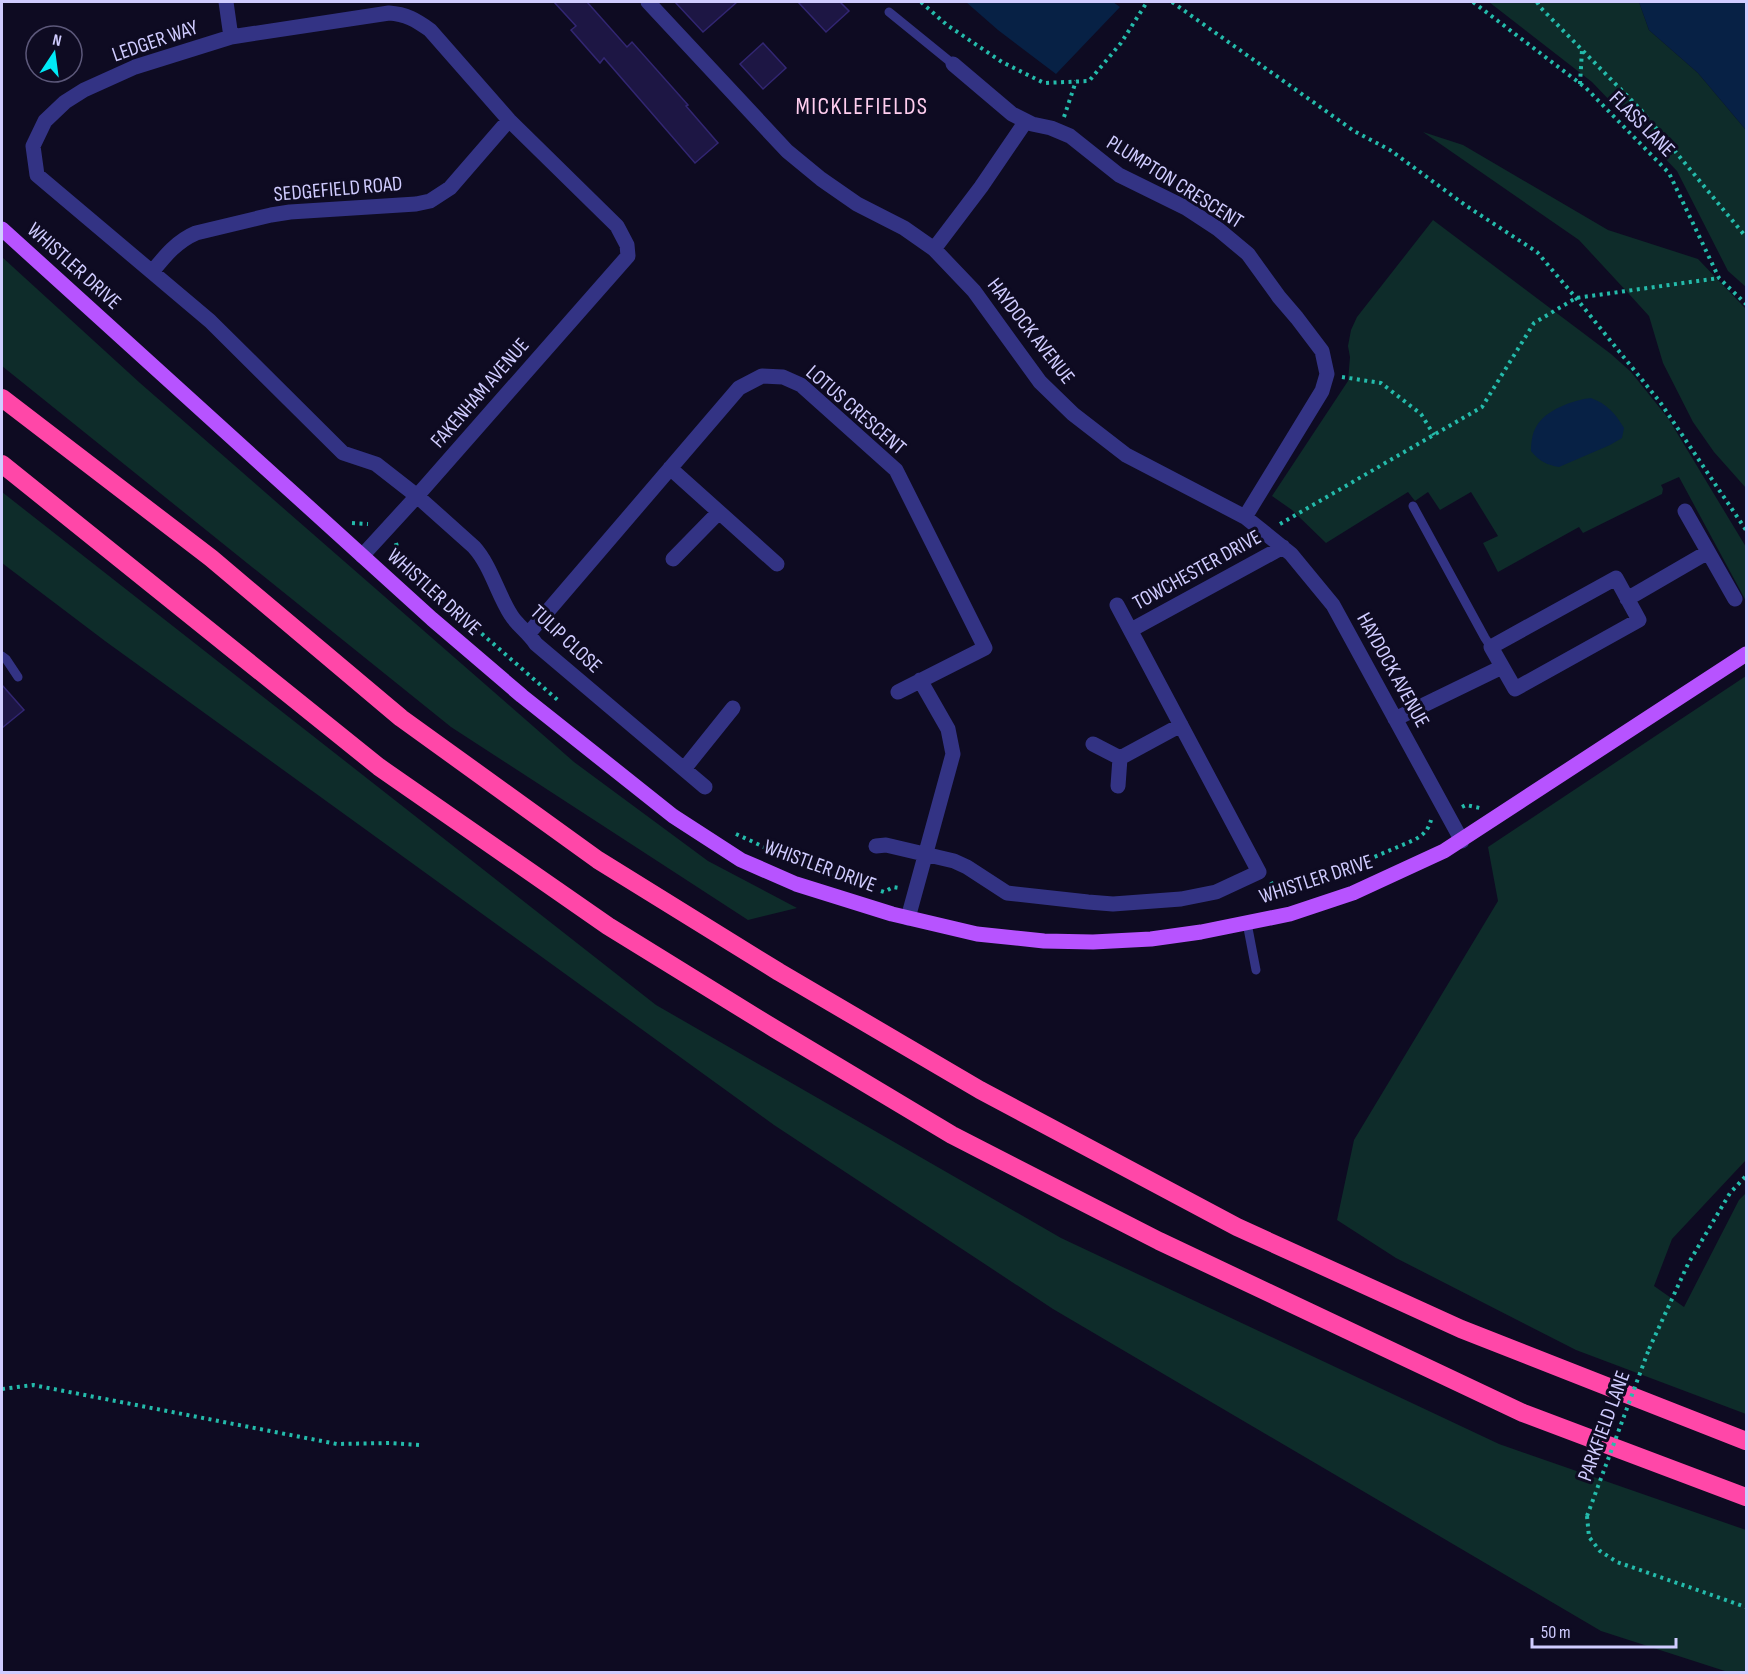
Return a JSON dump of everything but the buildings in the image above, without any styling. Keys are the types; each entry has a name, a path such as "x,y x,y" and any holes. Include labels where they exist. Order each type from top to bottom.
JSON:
{"highway":[{"path":"2,398 211,558 410,725 598,860 778,972 980,1090 1237,1227 1461,1329 1746,1441"},
{"path":"2,464 379,767 608,926 942,1129 1160,1241 1523,1413 1746,1497"}],"main road":[{"name":"WHISTLER DRIVE","path":"2,229 494,673 673,816 741,860 796,884 908,918 977,934 1044,941 1093,942 1201,932 1290,914 1353,893 1462,841 1746,654"}],"street":[{"path":"226,2 231,37"},
{"name":"HAYDOCK AVENUE","path":"652,3 787,150 821,179 857,204 904,228 934,249 974,291 1040,382 1073,414 1126,455 1245,517 1292,554 1333,605 1462,841"},
{"name":"LEDGER WAY","path":"417,496 376,464 343,453 210,321 37,175 33,146 45,122 65,102 84,90 135,67 231,37 389,13 407,15 430,30 510,120 616,226 627,245 628,256"},
{"name":"PLUMPTON CRESCENT","path":"953,64 1012,114 1070,136 1119,176 1186,208 1218,229 1248,254 1323,351 1327,374"},
{"name":"SEDGEFIELD ROAD","path":"152,272 174,247 196,233 271,215 430,201 450,188 510,120"},
{"path":"934,249 981,188 1026,121"},
{"name":"FAKENHAM AVENUE","path":"362,556 628,256"},
{"path":"1245,517 1322,391 1327,374"},
{"name":"LOTUS CRESCENT","path":"529,633 739,388 762,376 783,376 801,385 896,470 985,648 920,680"},
{"path":"670,468 777,564"},
{"name":"TULIP CLOSE","path":"417,496 482,555 512,617 529,633 536,644 705,787"},
{"path":"1685,511 1734,599"},
{"path":"673,559 719,512"},
{"name":"TOWCHESTER DRIVE","path":"1131,630 1283,547"},
{"path":"1628,599 1708,552"},
{"path":"1616,578 1628,599 1639,620 1515,689 1491,647 1616,578"},
{"name":"TOWCHESTER DRIVE","path":"925,854 954,861 967,867 1006,893 1105,903 1181,899 1216,892 1259,872 1117,605"},
{"path":"1395,719 1502,667"},
{"path":"898,692 920,680 948,729 953,754 908,918"},
{"path":"684,769 733,708"},
{"path":"1120,758 1181,725"},
{"path":"1093,744 1120,758"},
{"path":"1118,786 1120,758"},
{"path":"876,846 886,845 925,854"}],"lane":[{"path":"890,12 953,64"},
{"path":"1413,506 1491,647"},
{"path":"2,656 18,677"},
{"path":"1247,923 1256,970"}],"path":[{"path":"921,2 947,25 1002,62 1044,83 1089,81 1121,43 1147,2"},
{"path":"1172,2 1354,131 1390,150 1465,205 1537,252 1660,402 1746,530"},
{"name":"FLASS LANE","path":"1473,2 1580,84 1669,173 1719,278 1746,304"},
{"path":"1538,2 1540,7 1641,110 1746,237"},
{"path":"1580,84 1582,50"},
{"path":"1059,132 1076,81"},
{"path":"1264,533 1482,407 1534,323 1576,298 1719,278"},
{"path":"1327,374 1380,383 1421,414 1434,435"},
{"name":"PARKFIELD LANE","path":"1746,1176 1730,1193 1688,1264 1649,1349 1587,1516 1589,1537 1600,1551 1617,1562 1746,1607"},
{"path":"2,1389 33,1385 337,1444 420,1444"}],"green space":[{"path":"1489,2 1639,2 1649,30 1698,73 1746,130 1746,287 1728,271 1677,171 1592,82"},
{"path":"1423,132 1463,145 1608,230 1698,259 1746,309 1746,488 1714,452 1693,422 1663,363 1649,316 1579,240"},
{"path":"1433,220 1611,354 1631,372 1668,418 1746,547 1746,601 1679,477 1661,485 1662,494 1583,533 1579,527 1498,572 1483,543 1498,536 1471,492 1440,510 1428,492 1415,501 1408,492 1326,543 1292,510 1272,496 1348,381 1350,357 1348,346 1351,330 1357,317"},
{"path":"2,257 140,383 574,762 708,861 797,908 748,920 451,727 2,366"},
{"path":"2,492 656,1005 1061,1238 1499,1444 1746,1530 1746,1672 1728,1672 1601,1631 1053,1309 774,1125 105,641 2,563"},
{"path":"1746,676 1746,1160 1672,1239 1654,1286 1684,1307 1739,1200 1746,1193 1746,1414 1576,1350 1396,1258 1337,1220 1354,1140 1498,901 1488,847"}],"water":[{"path":"966,2 1113,2 1120,7 1056,74 998,30"},
{"path":"1639,2 1746,2 1746,130 1698,73 1649,30"},
{"path":"1591,398 1606,406 1617,418 1624,428 1622,438 1559,467 1547,464 1531,451 1534,433 1540,421 1560,407"}],"district":[{"name":"MICKLEFIELDS","path":"862,106"}]}
